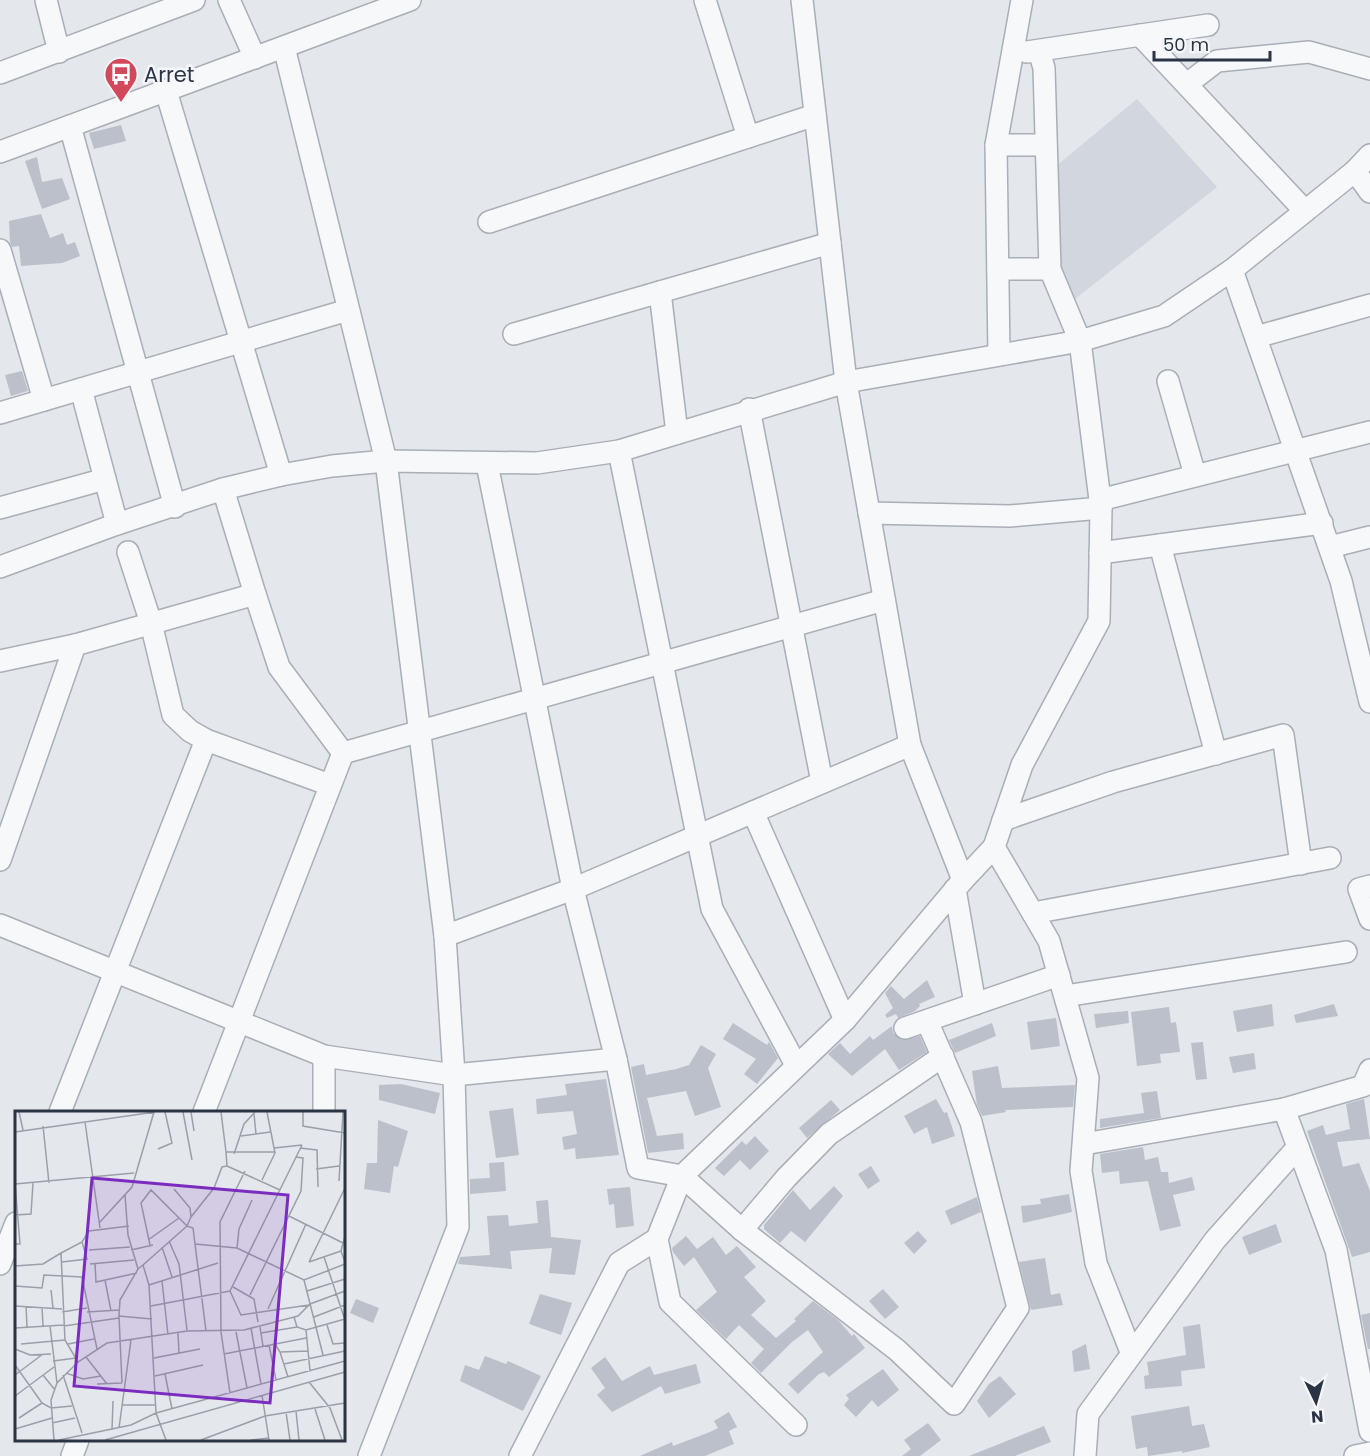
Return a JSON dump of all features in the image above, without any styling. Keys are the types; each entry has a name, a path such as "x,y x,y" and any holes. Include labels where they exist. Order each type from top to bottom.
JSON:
{"street":[{"path":"46,0 58,52"},
{"path":"0,73 194,0"},
{"path":"229,0 255,58"},
{"path":"0,152 410,0"},
{"path":"705,0 748,137"},
{"path":"802,0 846,382 910,745 959,884 975,1004"},
{"path":"999,355 996,145 1022,0"},
{"path":"1012,54 1208,25"},
{"path":"1140,35 1305,211"},
{"path":"284,47 386,461 445,936 454,1075 458,1227 369,1456"},
{"path":"796,1425 669,1302 657,1239 682,1176 845,1020 959,884 994,847 1022,765 1099,621 1101,504 1080,341 1050,268 1044,68 1039,51"},
{"path":"1186,84 1217,61 1309,52 1370,69"},
{"path":"166,91 281,475"},
{"path":"489,222 815,114"},
{"path":"70,126 175,507"},
{"path":"996,145 1046,145"},
{"path":"0,567 117,524 175,507 223,489 281,475 332,466 386,461 537,463 619,451 846,382 1080,341 1164,316 1232,270 1354,171 1370,155"},
{"path":"1354,171 1370,192"},
{"path":"514,334 830,243"},
{"path":"0,250 44,400"},
{"path":"998,269 1050,268"},
{"path":"1232,270 1341,581 1370,702"},
{"path":"660,292 677,433"},
{"path":"1256,338 1370,305"},
{"path":"0,413 348,310"},
{"path":"1168,381 1196,475"},
{"path":"81,389 117,524"},
{"path":"748,410 822,782"},
{"path":"869,513 1010,516 1101,504 1196,475 1370,432"},
{"path":"619,451 712,909 796,1065"},
{"path":"487,464 573,889 616,1059 638,1168 682,1176 742,1230 897,1350 954,1404 1018,1308 971,1122 927,1021"},
{"path":"0,508 105,479"},
{"path":"223,489 279,667 343,753"},
{"path":"1100,553 1322,523"},
{"path":"1330,547 1370,537"},
{"path":"1161,545 1216,754"},
{"path":"128,552 151,623 173,715 206,740 330,785"},
{"path":"0,661 75,645 255,594"},
{"path":"343,753 884,600"},
{"path":"0,860 75,645"},
{"path":"1003,820 1113,782 1283,735 1301,864"},
{"path":"61,1111 206,740"},
{"path":"445,936 573,889 910,745"},
{"path":"205,1111 343,753"},
{"path":"753,812 845,1020"},
{"path":"994,847 1049,941 1088,1078 1082,1171 1096,1263 1131,1352"},
{"path":"1033,913 1330,858"},
{"path":"1370,886 1359,889 1370,919"},
{"path":"0,925 324,1056 454,1075 616,1059"},
{"path":"1065,996 1346,952"},
{"path":"905,1028 1059,975"},
{"path":"324,1056 324,1111"},
{"path":"742,1230 786,1178 830,1134 943,1056"},
{"path":"1084,1144 1284,1109 1363,1086 1370,1070"},
{"path":"1284,1109 1336,1250 1370,1431"},
{"path":"1085,1456 1088,1414 1215,1239 1298,1147"},
{"path":"0,1264 15,1226"},
{"path":"520,1456 620,1263 657,1239"},
{"path":"72,1456 78,1441"},
{"path":"1355,1456 1370,1453"}],"shaded area":[{"path":"1137,99 1217,187 1075,299 1059,283 1049,172"}],"building":[{"path":"121,125 126,141 94,149 89,133"},
{"path":"37,157 42,182 62,178 70,199 42,209 25,161"},
{"path":"41,214 50,238 63,233 67,245 75,242 80,256 62,263 21,266 19,246 12,247 10,242 9,221"},
{"path":"22,371 28,391 11,396 5,375"},
{"path":"927,980 935,997 919,1004 920,1006 915,1011 898,1018 896,1014 887,1018 885,1015 893,1008 885,993 891,986 904,999"},
{"path":"1272,1004 1274,1026 1237,1032 1233,1011"},
{"path":"1334,1004 1338,1016 1296,1023 1294,1015"},
{"path":"1169,1007 1171,1023 1176,1022 1180,1052 1160,1054 1161,1063 1137,1066 1131,1012"},
{"path":"1128,1011 1129,1023 1096,1028 1094,1014"},
{"path":"1056,1018 1060,1046 1031,1050 1027,1022"},
{"path":"733,1023 767,1045 769,1042 778,1058 757,1084 744,1074 756,1059 723,1039"},
{"path":"992,1023 996,1036 955,1053 949,1040"},
{"path":"892,1026 893,1033 902,1040 920,1036 927,1052 899,1070 885,1049 852,1076 828,1054 840,1043 850,1054 870,1036 873,1040"},
{"path":"1203,1042 1207,1079 1196,1080 1191,1043"},
{"path":"701,1045 716,1054 708,1068 721,1107 695,1116 686,1091 647,1098 657,1136 683,1133 684,1149 648,1153 631,1067 644,1064 646,1075 689,1065"},
{"path":"1254,1053 1256,1069 1233,1073 1229,1057"},
{"path":"998,1066 1002,1088 1075,1085 1073,1107 1005,1110 1006,1112 982,1116 977,1105 972,1071"},
{"path":"606,1079 619,1155 576,1159 575,1148 564,1150 562,1137 577,1134 573,1111 537,1114 536,1099 567,1095 565,1084"},
{"path":"401,1084 440,1093 435,1114 379,1100 379,1085"},
{"path":"1157,1091 1161,1118 1100,1128 1100,1119 1144,1113 1141,1093"},
{"path":"936,1099 944,1113 947,1112 955,1136 932,1144 927,1127 914,1134 904,1116"},
{"path":"1364,1099 1370,1139 1337,1142 1343,1167 1359,1163 1370,1191 1370,1252 1352,1257 1307,1131 1323,1125 1326,1135 1350,1129 1346,1104"},
{"path":"831,1100 840,1110 807,1138 799,1128"},
{"path":"513,1108 519,1155 496,1158 489,1111"},
{"path":"378,1120 408,1131 398,1167 394,1166 390,1193 364,1189 367,1163 377,1163"},
{"path":"755,1136 769,1151 750,1170 740,1160 724,1176 715,1168 742,1141 746,1145"},
{"path":"1143,1147 1145,1160 1158,1157 1161,1172 1168,1172 1169,1183 1192,1177 1195,1190 1173,1195 1181,1226 1160,1231 1148,1181 1120,1184 1119,1171 1102,1173 1100,1154"},
{"path":"504,1162 506,1191 470,1194 470,1179 490,1178 489,1163"},
{"path":"871,1166 880,1181 868,1189 858,1174"},
{"path":"834,1186 843,1196 805,1242 791,1231 780,1243 764,1229 764,1225 793,1190 810,1210"},
{"path":"630,1187 634,1226 616,1228 614,1204 609,1205 607,1189"},
{"path":"1069,1194 1072,1212 1023,1223 1021,1206 1041,1204 1040,1199"},
{"path":"977,1197 981,1212 951,1225 945,1211"},
{"path":"548,1200 551,1237 581,1240 575,1275 549,1273 552,1248 510,1251 512,1269 458,1264 460,1257 490,1255 487,1216 508,1215 509,1226 538,1223 536,1201"},
{"path":"1276,1224 1282,1242 1249,1255 1242,1237"},
{"path":"918,1231 927,1241 914,1254 904,1243"},
{"path":"686,1236 697,1249 713,1237 726,1255 737,1246 756,1267 744,1277 766,1301 751,1315 776,1338 796,1321 794,1319 813,1301 838,1320 852,1336 854,1334 865,1348 829,1377 824,1372 819,1374 798,1394 788,1384 823,1352 808,1330 792,1342 761,1373 751,1363 764,1349 739,1325 726,1339 696,1310 717,1292 694,1257 684,1266 673,1252 672,1248"},
{"path":"1045,1258 1051,1295 1060,1293 1063,1305 1031,1310 1019,1262"},
{"path":"883,1289 899,1307 885,1319 869,1301"},
{"path":"540,1294 572,1303 561,1335 529,1324"},
{"path":"356,1299 379,1308 373,1323 350,1313"},
{"path":"1370,1313 1370,1349 1368,1349 1361,1315"},
{"path":"1200,1324 1205,1368 1181,1371 1182,1386 1145,1389 1144,1376 1149,1375 1147,1362 1186,1355 1183,1327"},
{"path":"1086,1344 1090,1369 1074,1372 1072,1351"},
{"path":"485,1356 506,1364 508,1361 541,1376 523,1411 460,1381 465,1365 479,1370"},
{"path":"605,1357 622,1381 650,1366 654,1375 696,1364 701,1383 665,1394 661,1386 612,1412 597,1395 605,1388 591,1368"},
{"path":"883,1369 899,1390 878,1407 872,1400 856,1417 844,1405 849,1399 846,1395"},
{"path":"1000,1376 1016,1394 989,1418 977,1401 989,1384"},
{"path":"1189,1406 1192,1426 1204,1424 1210,1447 1182,1453 1182,1451 1148,1456 1147,1447 1136,1449 1131,1416"},
{"path":"729,1412 737,1427 729,1431 734,1444 705,1456 640,1456 672,1442 673,1446 710,1432 718,1428 714,1421"},
{"path":"928,1423 941,1440 920,1456 902,1456 911,1449 904,1440"},
{"path":"1044,1426 1051,1442 1015,1456 969,1456"}],"place":[{"name":"Arret","path":"121,103"}]}
